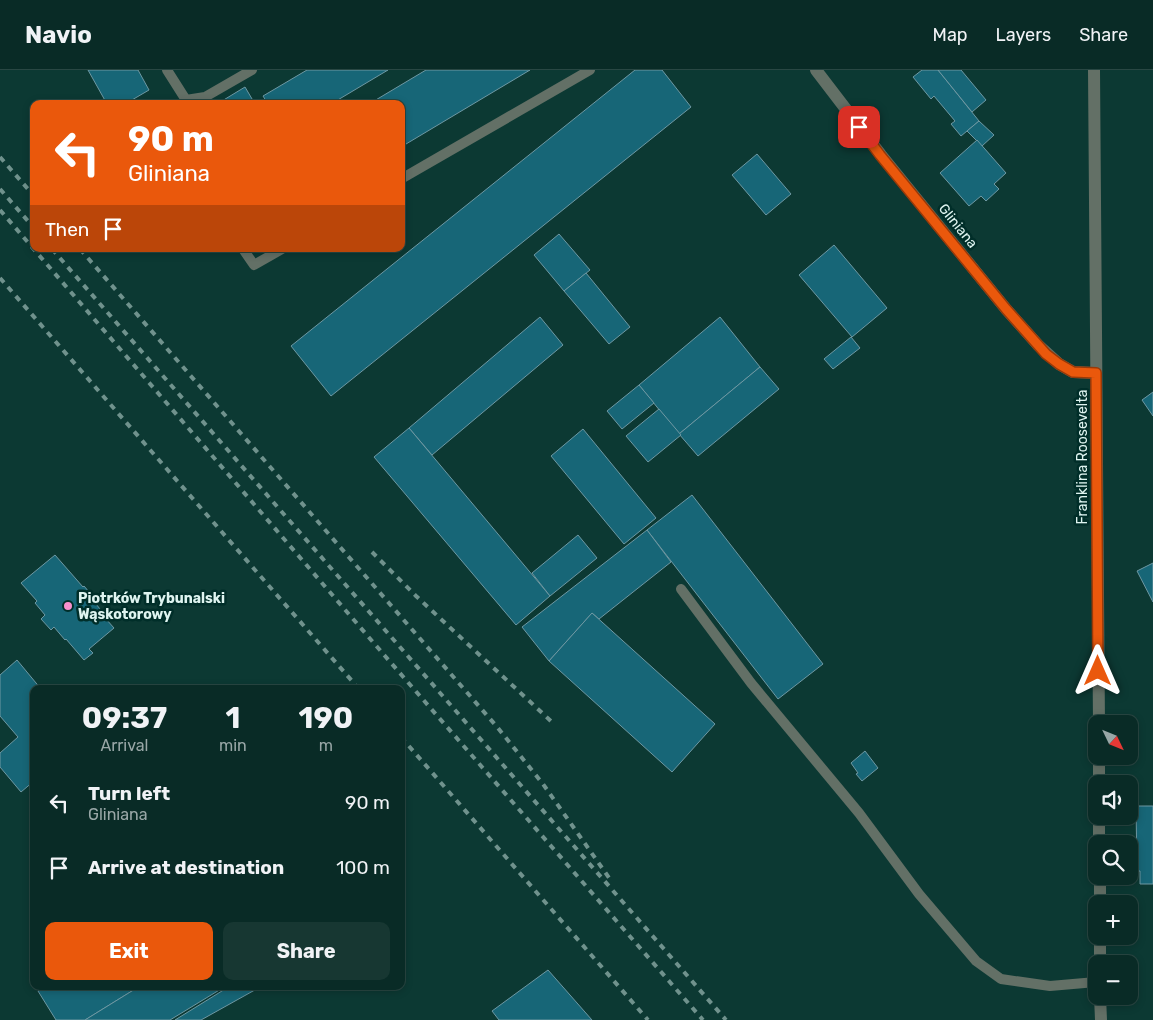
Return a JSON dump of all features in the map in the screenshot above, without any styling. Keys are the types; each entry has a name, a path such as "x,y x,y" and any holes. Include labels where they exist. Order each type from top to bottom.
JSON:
{"street":[{"name":"Gliniana","path":"816,70 880,155 1006,309 1046,354 1073,372 1096,373"},
{"name":"Franklina Roosevelta","path":"1094,70 1099,715"},
{"path":"1100,1005 1101,1020"}],"lane":[{"path":"167,70 185,100"},
{"path":"194,100 205,97 252,70"},
{"path":"405,178 590,70"},
{"path":"244,252 254,265 277,252"},
{"path":"681,589 750,682 859,813 918,894 976,962 1001,979 1050,986 1088,983"}],"building":[{"path":"88,70 138,70 149,90 132,100 105,100"},
{"path":"307,70 388,70 338,100 266,100 263,96"},
{"path":"426,70 530,70 405,145 405,100 376,100"},
{"path":"635,70 662,70 691,107 331,396 291,346"},
{"path":"922,70 938,70 979,121 961,136 951,124 955,121 934,96 931,99 913,77"},
{"path":"938,70 961,70 986,100 972,112"},
{"path":"245,87 253,100 224,100"},
{"path":"979,121 994,135 982,146 967,131"},
{"path":"977,140 1006,173 994,184 999,189 986,201 981,196 969,206 940,173"},
{"path":"757,154 791,194 766,215 732,175"},
{"path":"559,234 590,270 564,291 534,255"},
{"path":"834,245 887,308 852,337 799,275"},
{"path":"586,273 630,327 609,344 564,291"},
{"path":"540,317 563,345 432,455 409,428"},
{"path":"720,317 760,367 679,434 639,385"},
{"path":"851,337 860,348 833,369 824,359"},
{"path":"760,367 779,389 698,456 679,434"},
{"path":"639,385 654,403 622,429 607,411"},
{"path":"1153,392 1153,416 1142,400"},
{"path":"659,409 681,435 648,462 626,436"},
{"path":"409,428 550,596 516,625 374,457"},
{"path":"583,429 656,518 624,544 551,456"},
{"path":"692,495 823,664 778,699 647,530"},
{"path":"647,530 671,562 599,619 592,613 549,661 522,627"},
{"path":"578,535 597,558 550,596 532,573"},
{"name":"Piotrków Trybunalski Wąskotorowy","path":"55,555 90,593 88,594 100,609 98,610 114,628 89,649 93,653 84,660 54,627 51,630 41,619 45,615 35,603 37,601 21,583"},
{"path":"1153,563 1153,602 1137,571"},
{"path":"592,613 715,724 672,772 549,661"},
{"path":"17,660 38,685 30,685 30,784 21,792 0,767 0,753 18,737 0,716 0,675"},
{"path":"865,751 878,768 862,781 851,763"},
{"path":"1138,806 1153,806 1153,884 1140,884 1138,835 1136,835"},
{"path":"548,970 592,1020 499,1020 492,1011"},
{"path":"134,990 85,1020 56,1020 38,991"},
{"path":"134,990 219,990 170,1020 85,1020"},
{"path":"224,990 255,990 201,1020 175,1020"}],"railway":[{"path":"0,157 30,191"},
{"path":"0,189 30,223"},
{"path":"0,210 30,245"},
{"path":"36,252 385,656 703,1020"},
{"path":"55,252 726,1020"},
{"path":"83,252 498,728 543,784 612,882"},
{"path":"0,278 356,685"},
{"path":"372,552 416,596 553,723"},
{"path":"405,742 648,1020"}],"place":[{"name":"Piotrków Trybunalski Wąskotorowy","path":"68,606"}],"route":[{"path":"859,127 1006,309 1046,354 1073,372 1096,373 1098,671"}]}
